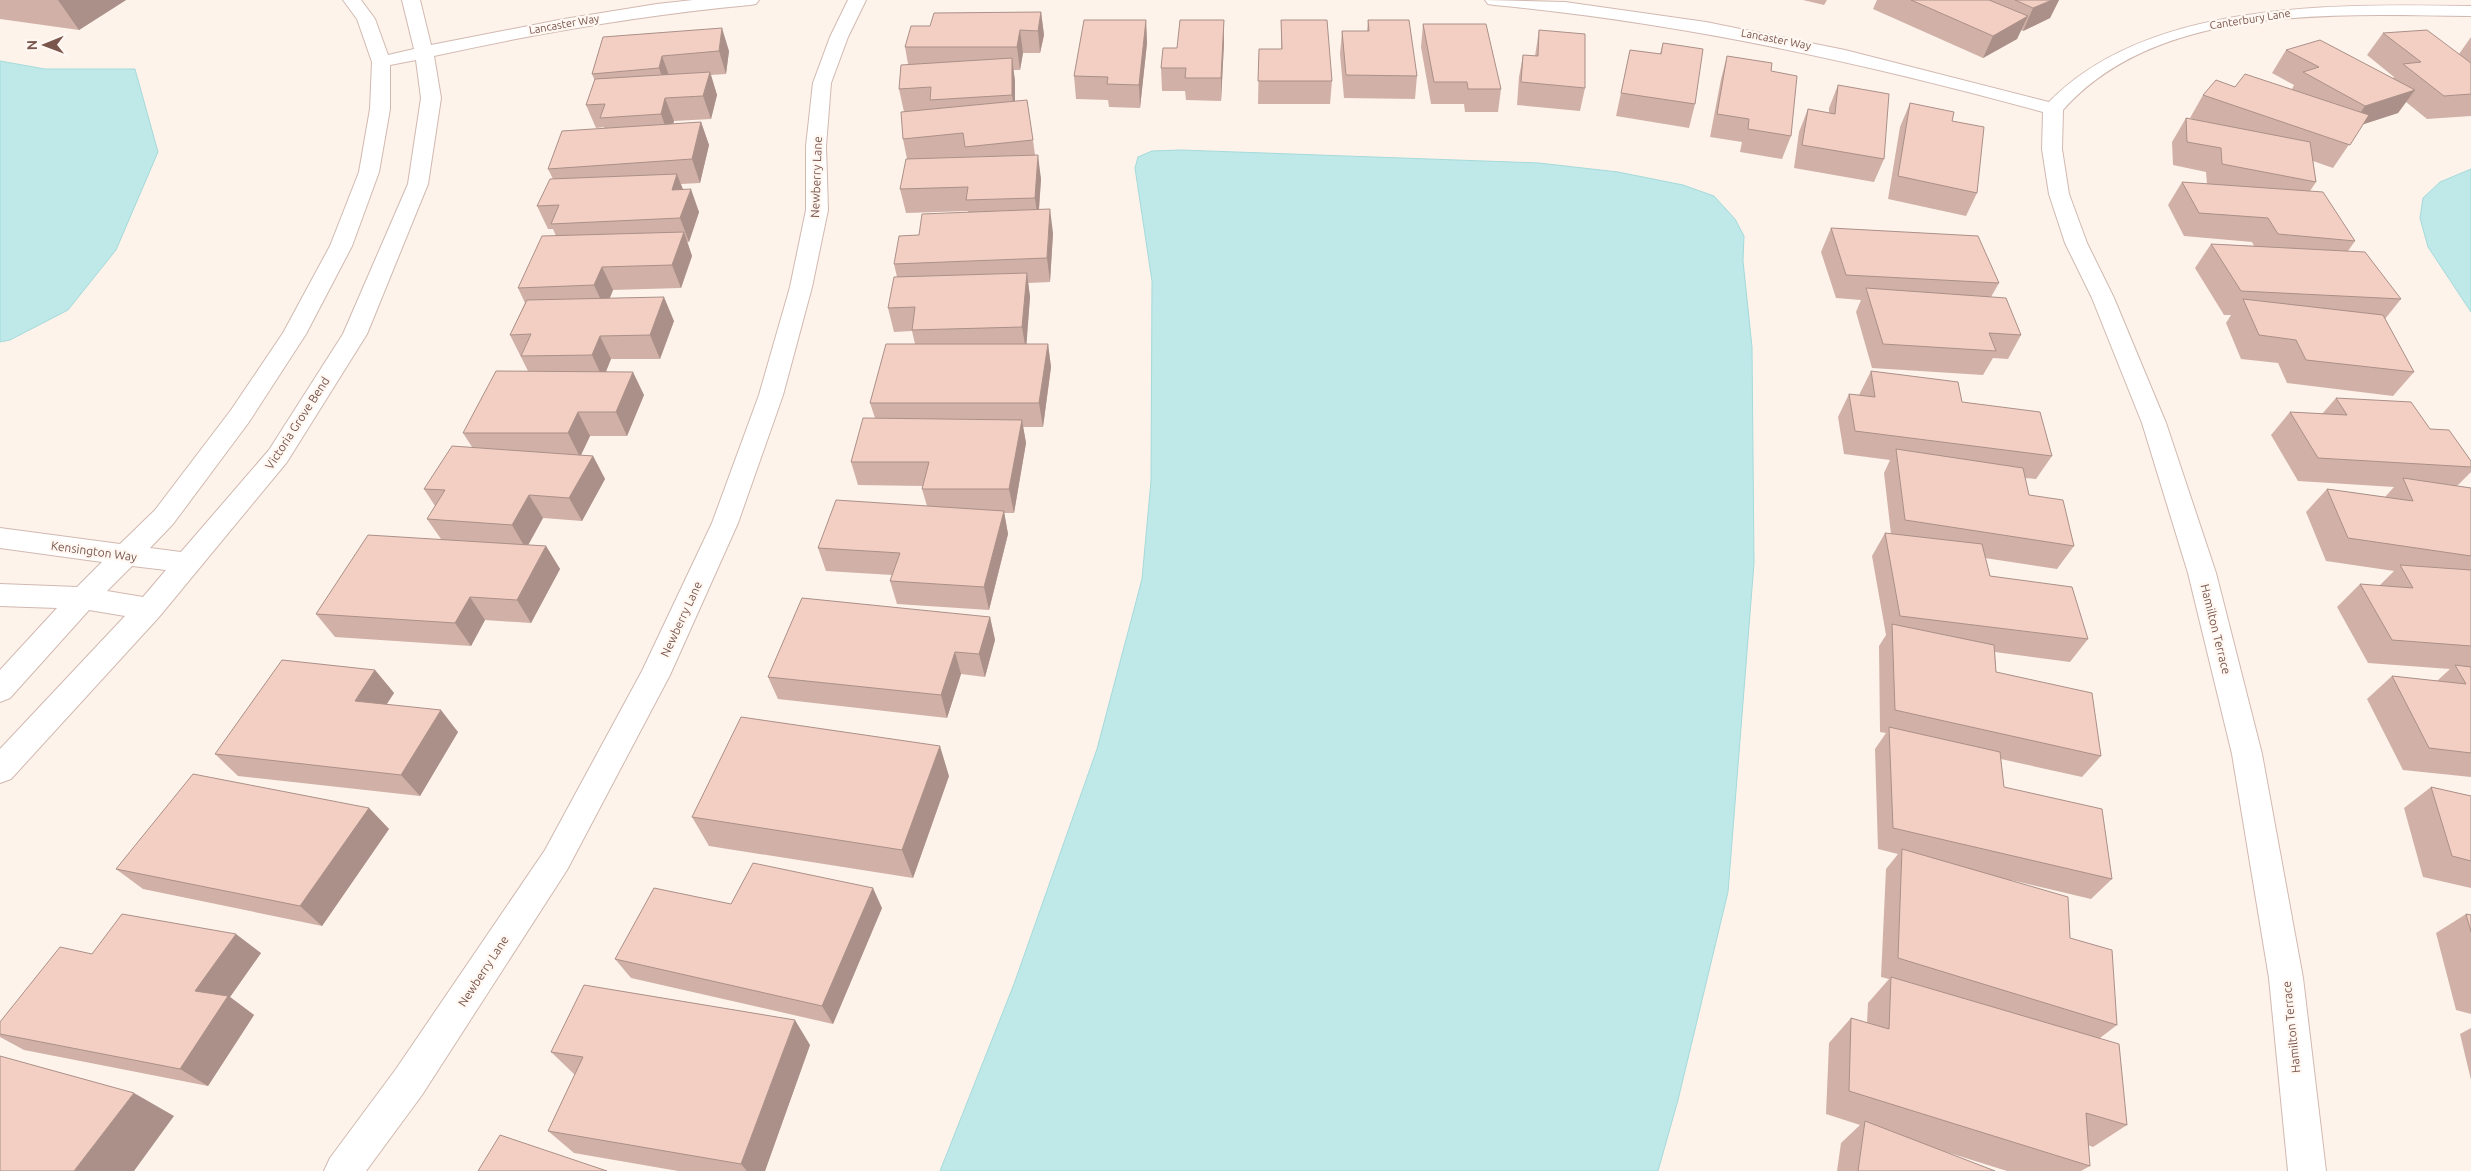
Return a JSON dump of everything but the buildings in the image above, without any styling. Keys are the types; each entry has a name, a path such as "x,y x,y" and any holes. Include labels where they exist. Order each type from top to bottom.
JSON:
{"street":[{"path":"0,690 83,598 164,518 240,416 294,334 341,246 369,172 380,109 381,62 366,19 352,0"},
{"name":"Victoria Grove Bend","path":"0,770 149,609 278,456 354,334 418,184 431,98 424,52 411,0"},
{"name":"Lancaster Way","path":"381,62 606,17 750,0"},
{"name":"Newberry Lane","path":"343,1171 409,1082 556,860 655,675 725,523 771,395 801,287 817,210 816,146 822,83 839,37 857,0"},
{"name":"Lancaster Way","path":"1494,0 1632,15 1733,31 1836,52 1942,77 2053,109"},
{"name":"Canterbury Lane","path":"2053,109 2079,82 2112,60 2150,42 2194,28 2244,18 2298,12 2471,11"},
{"name":"Hamilton Terrace","path":"2053,109 2052,149 2059,194 2076,243 2103,298 2154,424 2202,573 2247,754 2286,978 2307,1171"},
{"name":"Kensington Way","path":"0,538 188,563"},
{"path":"0,595 83,598 149,609"}],"water":[{"path":"0,61 45,69 135,69 158,152 116,250 68,310 10,340 0,342"},
{"path":"1181,150 1539,163 1618,172 1683,185 1714,196 1735,219 1744,236 1743,261 1752,347 1754,563 1728,892 1678,1100 1658,1171 940,1171 1014,984 1097,749 1142,579 1151,481 1152,281 1135,168 1138,157 1152,151"},
{"path":"2471,169 2471,312 2428,247 2420,218 2423,198 2440,182"}]}
